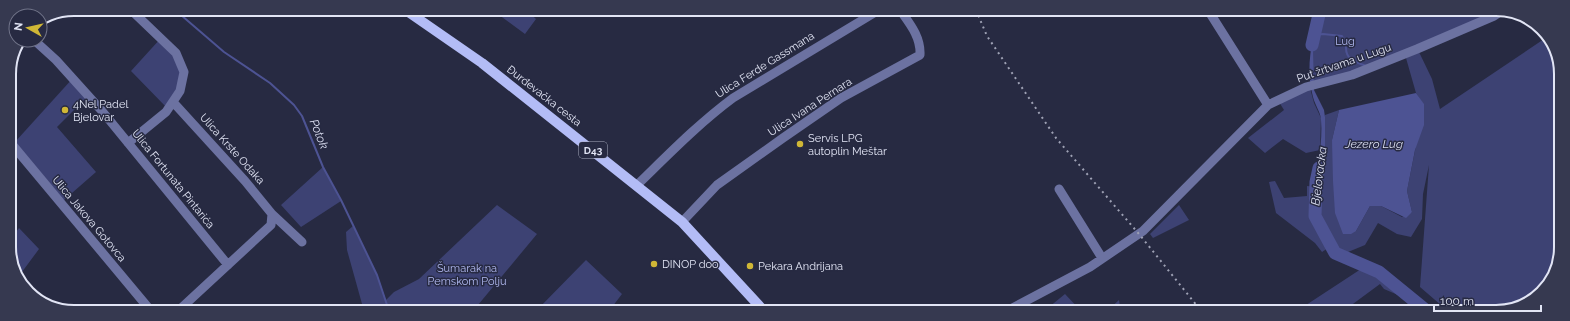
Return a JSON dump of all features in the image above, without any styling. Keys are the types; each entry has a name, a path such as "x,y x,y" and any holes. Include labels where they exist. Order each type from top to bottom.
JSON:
{"main road":[{"name":"Đurđevačka cesta","path":"414,16 482,62 682,222 758,305"}],"street":[{"path":"128,143 166,112 180,91 184,72 176,53 137,16"},
{"name":"Ulica Ferde Gassmana","path":"637,185 683,140 714,112 733,98 869,16"},
{"name":"Ulica Ivana Pernara","path":"682,222 717,185 783,138 841,98 920,55 918,37 904,16"},
{"path":"1212,16 1268,106"},
{"name":"Put žrtvama u Lugu","path":"1018,305 1090,267 1143,231 1268,106 1306,87 1352,74 1417,49 1494,16"},
{"name":"Ulica Fortunata Pintarića","path":"43,48 65,69 228,264"},
{"name":"Ulica Krste Odaka","path":"173,102 245,181 272,214 302,242"},
{"name":"Ulica Jakova Gotovca","path":"16,149 143,305"},
{"path":"1059,189 1102,258"},
{"path":"184,305 271,225 272,214"}],"green space":[{"path":"501,16 533,16 536,19 525,34"},
{"name":"Lug","path":"1317,16 1484,16 1406,51 1360,69 1336,76 1312,82 1311,64"},
{"path":"161,38 184,72 168,109 131,71"},
{"path":"1543,40 1546,45 1550,52 1554,74 1554,255 1548,273 1542,282 1534,291 1518,301 1500,305 1441,305 1420,287 1429,165 1423,194 1422,219 1411,237 1397,234 1378,223 1365,245 1348,252 1354,261 1379,272 1419,304 1384,289 1380,284 1352,305 1306,305 1361,269 1335,253 1331,246 1322,252 1315,243 1276,213 1269,182 1275,181 1284,198 1307,196 1307,186 1316,187 1325,150 1325,115 1339,110 1332,140 1356,231 1370,206 1381,206 1402,217 1412,212 1407,191 1424,105 1416,93 1406,58 1419,52 1432,79 1440,109"},
{"path":"73,78 88,96 57,127 96,172 64,200 16,143 16,141"},
{"path":"1310,88 1314,103 1321,118 1320,150 1306,153 1283,139 1265,153 1248,138 1284,110 1279,102"},
{"path":"323,167 341,201 301,227 281,205"},
{"name":"Šumarak na Pemskom Polju","path":"497,205 537,234 478,305 362,305 347,250 346,232 353,226 377,275 386,300 394,292 419,279"},
{"path":"1179,205 1189,220 1153,238 1150,234"},
{"path":"19,228 39,249 22,272 17,258 16,232"},
{"path":"586,260 622,294 614,305 542,305"},
{"path":"1065,294 1075,305 1052,305"},
{"path":"1119,300 1120,305 1114,305"}],"water":[{"path":"1316,28 1313,50 1314,90 1324,110 1325,150 1316,187 1321,137 1321,120 1313,97 1309,71 1310,54"},
{"name":"Jezero Lug","path":"1416,93 1424,104 1424,125 1415,150 1407,191 1412,212 1406,218 1381,206 1370,206 1356,231 1351,234 1343,234 1335,213 1333,181 1332,140 1339,110"}],"waterway":[{"name":"Potok","path":"182,16 224,52 270,83 294,105 302,116 323,167 341,200 377,275 387,305"},
{"name":"Bjelovacka","path":"1312,45 1319,16"},
{"path":"1314,35 1323,34 1342,36 1345,42 1346,52 1350,58 1355,62 1366,66"},
{"name":"Bjelovacka","path":"1319,168 1316,182 1315,216 1335,253 1379,272 1419,305"}],"railway":[{"path":"979,16 987,36 1056,138 1139,234 1196,305"}],"place":[{"name":"4Nel Padel Bjelovar","path":"65,110"},
{"name":"Servis LPG autoplin Meštar","path":"800,144"},
{"name":"DINOP doo","path":"654,264"},
{"name":"Pekara Andrijana","path":"750,266"}]}
